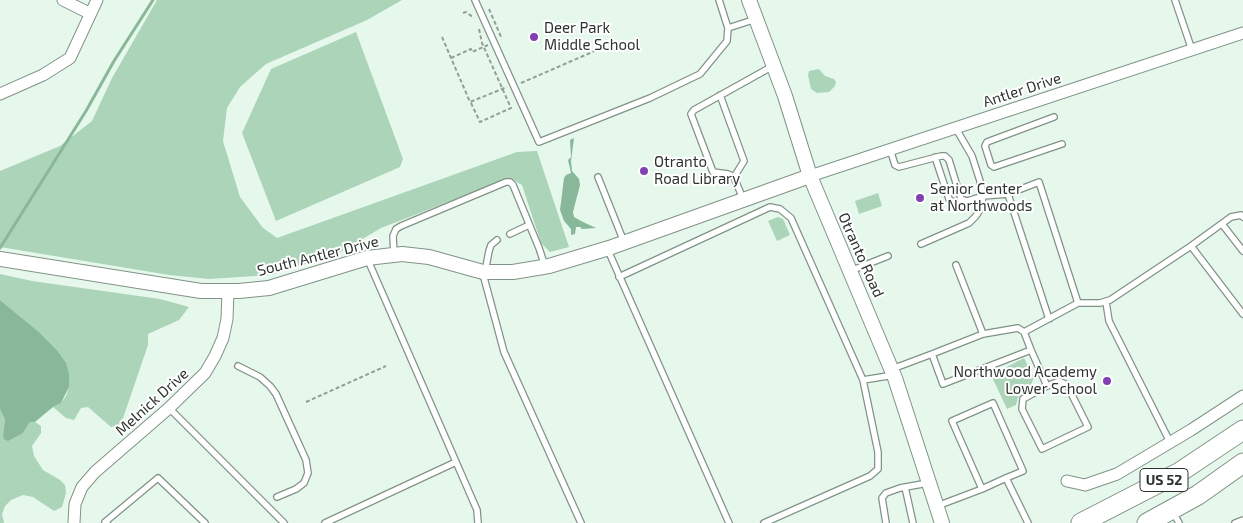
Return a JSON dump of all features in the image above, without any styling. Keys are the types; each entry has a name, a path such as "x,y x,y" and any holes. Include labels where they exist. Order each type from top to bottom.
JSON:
{"highway":[{"name":"US 52","path":"1081,523 1180,472 1243,430"},
{"name":"US 52","path":"1151,521 1198,495 1243,463"},
{"path":"1151,521 1176,517 1243,477"}],"street":[{"path":"62,0 89,13"},
{"path":"0,94 44,76 70,58 89,13 97,0"},
{"name":"Otranto Road","path":"749,0 810,176 893,372 942,523"},
{"name":"Antler Drive","path":"810,176 1243,33"},
{"name":"South Antler Drive","path":"0,259 201,291 269,288 367,258 394,255 429,257 484,272 513,272 545,266 607,248 810,176"},
{"name":"Melnick Drive","path":"74,523 75,504 82,487 95,472 198,382 215,356 223,338 228,291"},
{"path":"1067,481 1085,485 1117,474 1243,396"}],"lane":[{"path":"475,0 539,142 650,98 700,74 726,41 728,28 719,0"},
{"path":"1175,0 1192,50"},
{"path":"728,28 756,19"},
{"path":"744,199 734,177 728,174 713,172 691,114 694,110 773,66"},
{"path":"720,95 744,162 734,177"},
{"path":"1054,118 987,142 985,146 991,165 994,167 1062,144"},
{"path":"921,244 969,223 981,208 983,196 972,156 955,127"},
{"path":"890,149 895,165 899,167 945,156 949,160 961,199 967,201"},
{"path":"935,157 950,202 954,203 983,196 1008,194 1039,182 1078,303"},
{"path":"598,177 624,242"},
{"path":"394,255 396,229 506,182 510,182 513,185 545,266"},
{"path":"1008,194 1049,318"},
{"path":"619,277 770,207 780,209 791,218 863,380 878,452 878,469 870,476 764,523"},
{"path":"1024,332 1078,303 1106,302 1231,217 1241,215 1243,217"},
{"path":"1222,224 1243,251"},
{"path":"510,234 529,225"},
{"path":"497,240 491,245 484,272 504,352 581,523"},
{"path":"1191,246 1243,314"},
{"path":"607,248 729,523"},
{"path":"850,270 888,256"},
{"path":"367,258 456,462 476,510 478,523"},
{"path":"956,265 984,334"},
{"path":"1106,302 1108,321 1170,442"},
{"path":"863,380 893,372 932,354 984,334 1018,328 1024,332 1047,386"},
{"path":"932,354 943,384 1031,350"},
{"path":"238,366 260,377 276,394 306,460 308,473 304,483 296,489 277,497"},
{"path":"1059,381 1067,384 1088,427 1042,449 1022,409 1023,399 1047,386 1059,381"},
{"path":"937,506 982,489 1023,471 993,403 952,421 982,489"},
{"path":"169,408 284,523"},
{"path":"324,523 456,462"},
{"path":"106,523 158,478 205,523"},
{"path":"1006,478 1028,523"},
{"path":"886,523 882,498 886,493 930,482"},
{"path":"905,487 913,523"}],"path":[{"path":"489,9 502,39"},
{"path":"464,13 469,13 477,22"},
{"path":"470,102 480,122 511,108 482,43 479,27"},
{"path":"306,402 386,366"}],"shaded area":[{"path":"157,0 402,0 367,20 266,64 240,87 227,108 223,141 240,197 263,228 277,238 517,152 537,151 569,247 550,252 541,243 522,185 510,178 381,228 339,253 271,275 209,279 169,275 0,247 0,171 60,146 92,121 112,78"},
{"path":"356,32 403,159 400,167 276,221 242,133 271,69"},
{"path":"819,69 825,76 834,79 836,82 829,92 817,93 811,89 809,71"},
{"path":"574,138 571,161 572,171 579,179 580,185 573,212 574,217 596,228 582,229 576,227 575,234 571,235 571,229 564,221 560,210 564,178 571,173 568,160 571,157 570,140"},
{"path":"878,193 882,206 859,214 855,201"},
{"path":"778,217 783,219 790,235 777,241 768,221"},
{"path":"0,274 32,281 160,299 189,307 179,320 148,334 148,345 121,424 111,427 88,407 81,408 74,420 66,418 53,407 61,403 66,396 69,387 69,374 56,349 39,332 0,300"},
{"path":"0,300 39,332 56,349 66,363 69,374 69,387 61,403 35,422 30,422 23,433 8,441 4,439 3,435 5,420 0,409"},
{"path":"1024,358 1034,378 1027,393 1018,397 1016,405 1007,409 991,375"},
{"path":"0,409 5,420 3,436 23,433 30,422 35,422 41,426 41,433 32,446 34,456 43,470 65,485 66,493 62,507 54,511 33,497 23,495 11,500 5,506 2,514 4,523 0,523"}],"waterway":[{"path":"0,248 153,0"}],"place":[{"name":"Deer Park Middle School","path":"534,37"},
{"name":"Otranto Road Library","path":"644,171"},
{"name":"Senior Center at Northwoods","path":"920,198"},
{"name":"Northwood Academy Lower School","path":"1107,381"}]}
